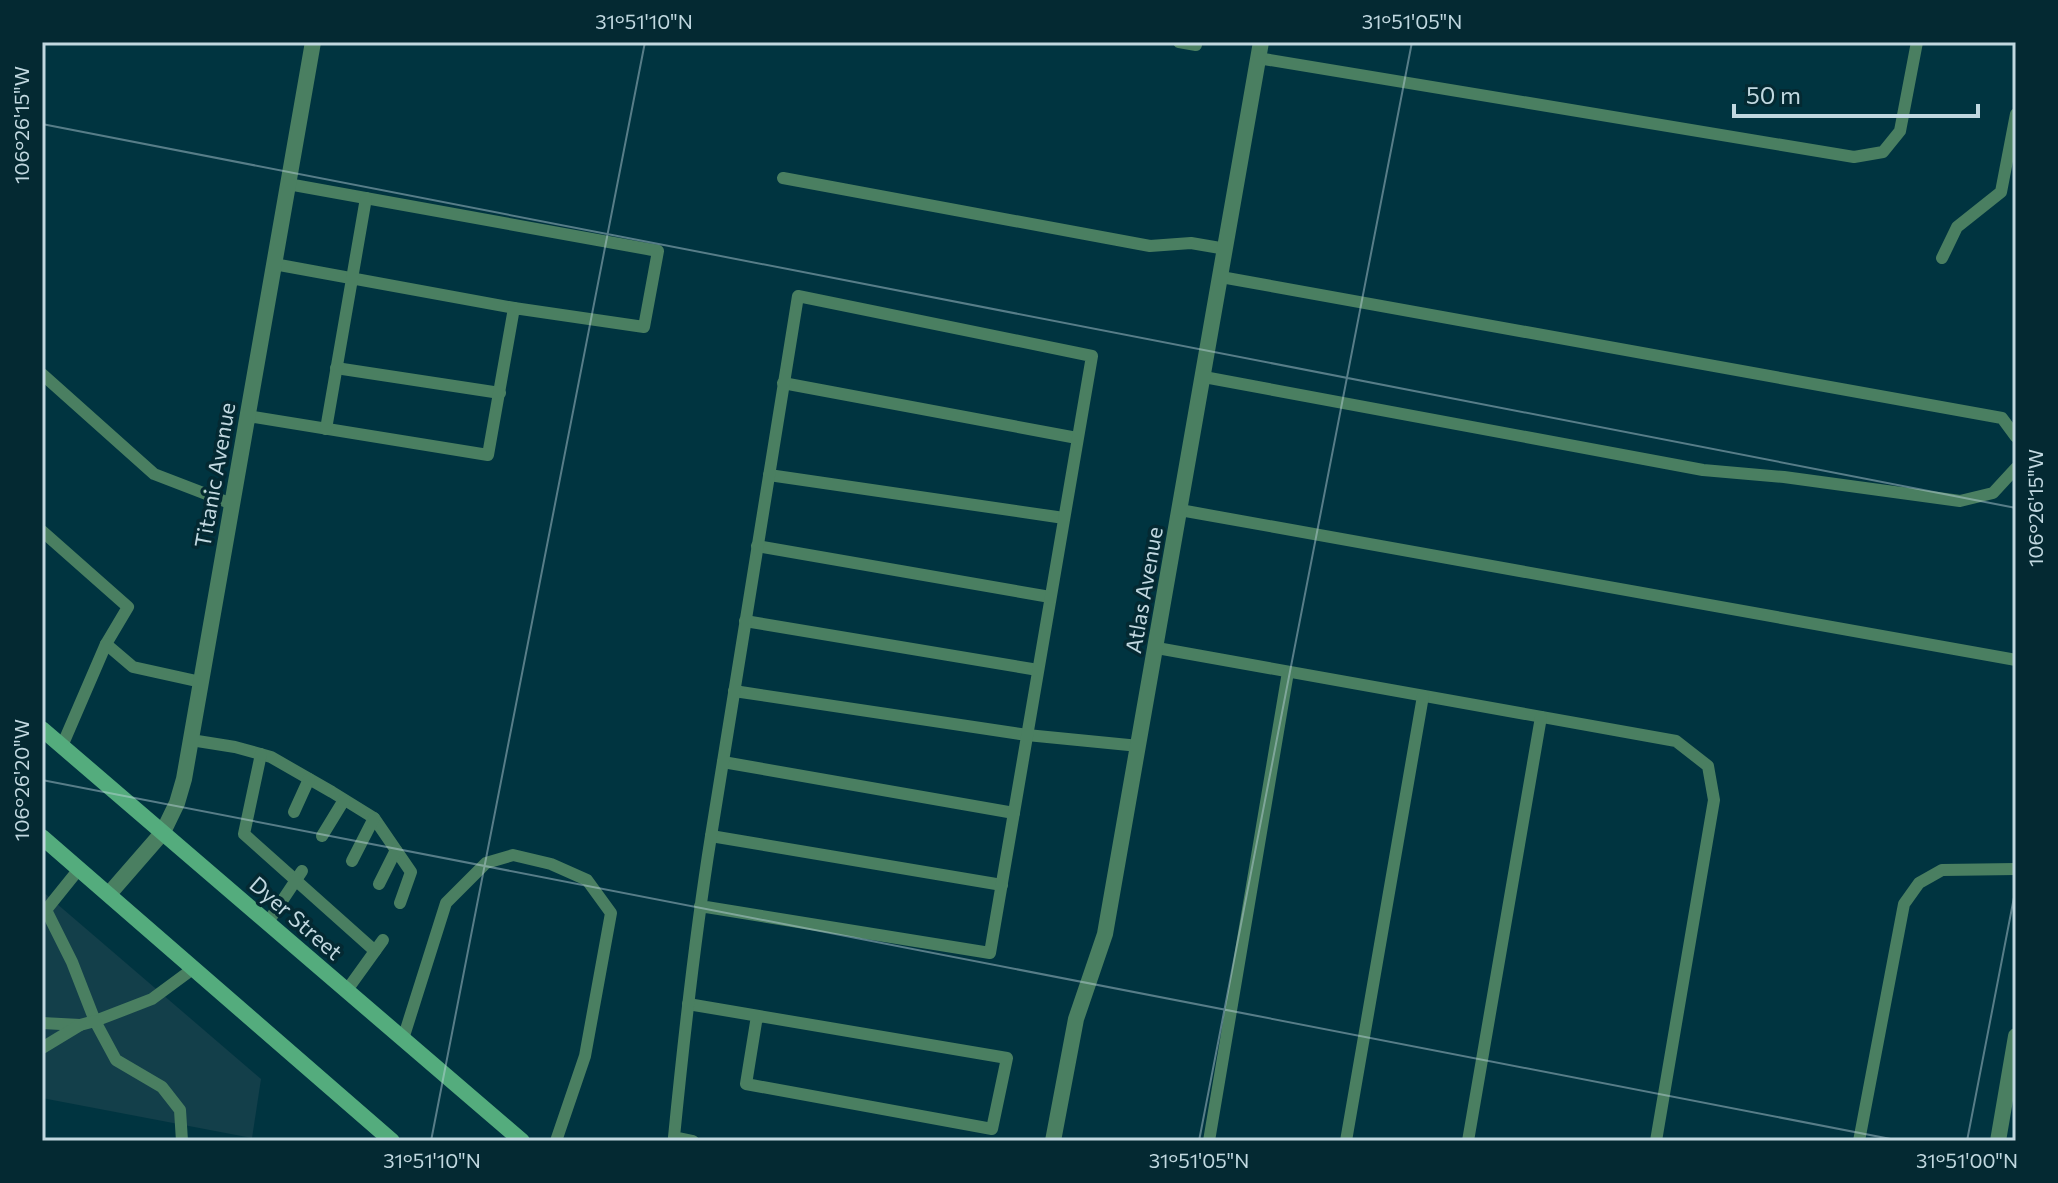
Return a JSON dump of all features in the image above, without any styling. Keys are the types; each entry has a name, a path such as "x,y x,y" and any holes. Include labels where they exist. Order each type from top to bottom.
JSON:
{"main road":[{"name":"Dyer Street","path":"42,729 522,1141"},
{"path":"42,837 392,1141"}],"street":[{"name":"Titanic Avenue","path":"109,894 163,832 177,803 191,740 313,42"},
{"name":"Atlas Avenue","path":"1053,1141 1076,1019 1105,934 1260,50"},
{"path":"1998,1141 2016,1036"}],"lane":[{"path":"1179,42 1196,45"},
{"path":"1260,50 1854,157 1883,152 1900,131 1917,42"},
{"path":"1942,258 1957,227 2001,192 2016,114"},
{"path":"783,178 1150,246 1191,243 1226,249"},
{"path":"274,264 514,308 644,327 658,251 288,184"},
{"path":"326,429 366,198"},
{"path":"1221,277 2002,418 2016,437"},
{"path":"693,1141 674,1137 700,906 798,296 1092,356 990,953 700,906"},
{"path":"248,416 488,455 514,308"},
{"path":"336,368 500,393"},
{"path":"42,374 154,474 232,504"},
{"path":"1204,377 1703,470 1784,477 1960,501 1993,493 2016,468"},
{"path":"783,383 1077,438"},
{"path":"769,475 1064,518"},
{"path":"1180,510 2016,660"},
{"path":"42,531 128,607 106,644 62,746"},
{"path":"757,546 1050,597"},
{"path":"745,621 1038,670"},
{"path":"106,644 133,667 201,682"},
{"path":"1157,648 1676,741 1708,766 1714,800 1656,1141"},
{"path":"1209,1141 1288,672"},
{"path":"734,691 1027,735 1139,746"},
{"path":"1346,1141 1423,696"},
{"path":"1468,1141 1541,717"},
{"path":"191,740 261,754 374,818 411,872 400,903"},
{"path":"261,754 244,834 274,853 332,904 355,934 379,945 347,990"},
{"path":"723,762 1014,813"},
{"path":"294,812 309,779"},
{"path":"322,836 344,800"},
{"path":"352,861 374,818"},
{"path":"711,836 1002,885"},
{"path":"379,884 396,850"},
{"path":"403,1039 446,903 486,863 513,855 551,864 587,880 611,913 585,1056 556,1141"},
{"path":"79,869 44,908 116,1060 162,1087 180,1110 182,1141"},
{"path":"1859,1141 1904,904 1919,883 1942,870 2016,869"},
{"path":"268,922 298,876"},
{"path":"355,934 362,920"},
{"path":"42,1048 80,1025 152,999 194,968"},
{"path":"688,1004 1007,1058 992,1129 746,1084 757,1016"},
{"path":"42,1023 80,1025"}],"shaded area":[{"path":"42,891 261,1079 252,1138 42,1098"}]}
